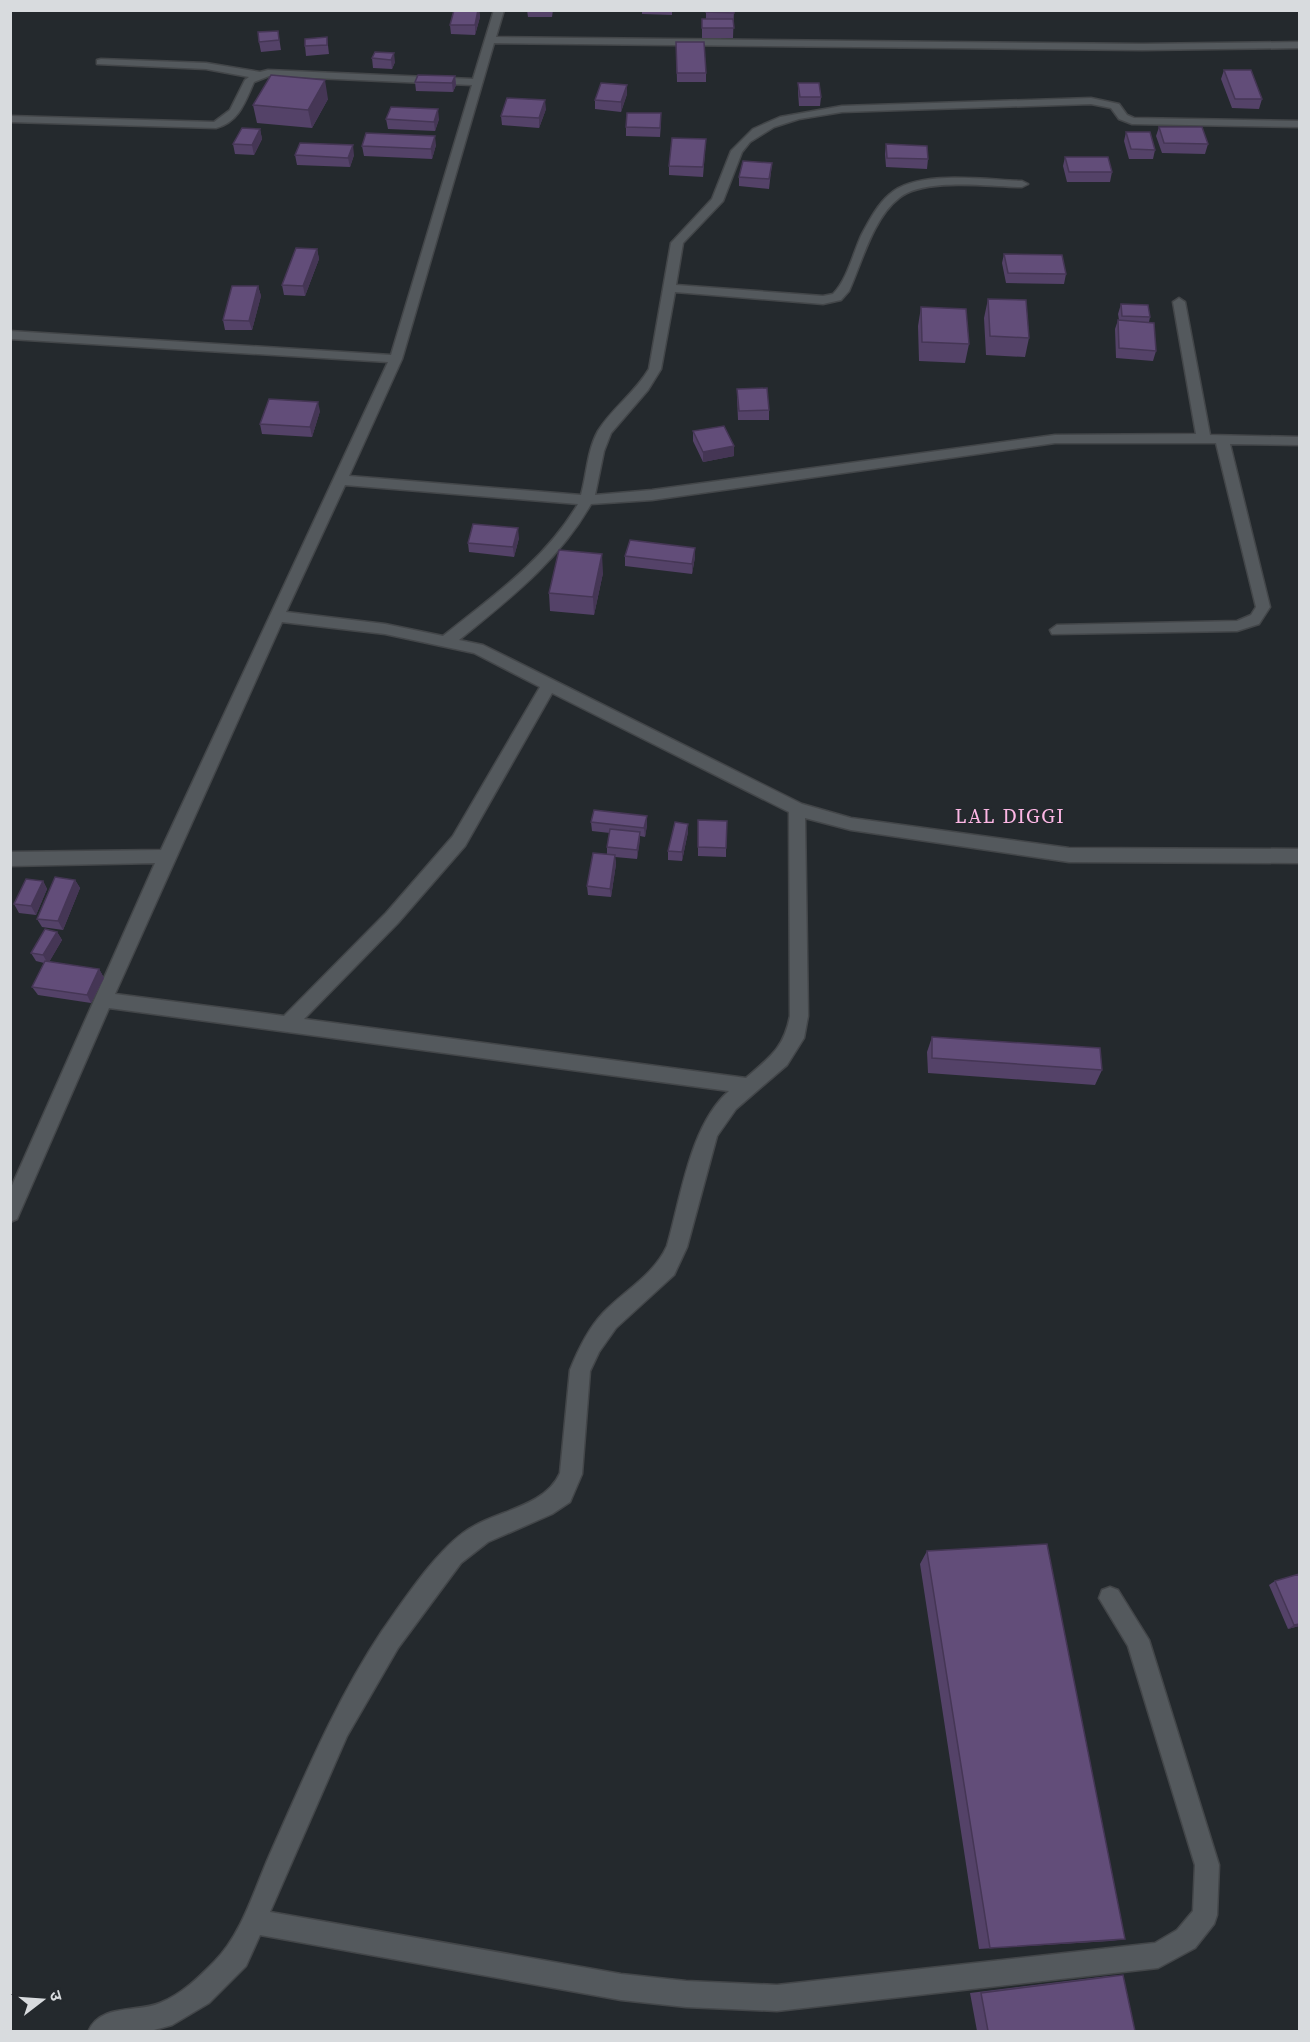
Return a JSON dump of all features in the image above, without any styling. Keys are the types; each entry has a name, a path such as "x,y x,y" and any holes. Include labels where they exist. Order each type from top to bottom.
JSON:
{"street":[{"path":"10,1213 166,856 396,359 499,10"},
{"path":"490,40 1142,47 1299,45"},
{"path":"100,62 206,66 258,75 282,72 477,82"},
{"path":"11,119 216,125 228,121 233,116 250,80 258,75"},
{"path":"447,641 553,553 587,500 596,451 605,430 647,387 655,369 677,243 687,228 720,196 736,152 749,136 772,124 808,114 842,109 1091,101 1115,106 1123,117 1132,121 1299,124"},
{"path":"669,288 822,300 837,297 843,291 884,206 897,192 935,183 1022,184"},
{"path":"1179,302 1204,439"},
{"path":"10,334 396,359"},
{"path":"340,480 587,500 652,495 1055,439 1120,436 1299,441"},
{"path":"1057,630 1237,626 1252,623 1261,616 1263,607 1222,439"},
{"path":"278,615 385,629 478,649 797,809 850,824 1069,855 1299,856"},
{"path":"288,1025 392,918 459,841 549,685"},
{"path":"101,2031 114,2024 163,2016 200,1994 237,1957 339,1728 390,1640 453,1556 480,1534 544,1506 562,1494 571,1474 580,1370 592,1345 609,1321 667,1268 677,1247 708,1133 729,1103 781,1059 795,1038 799,1016 797,809"},
{"path":"10,859 166,856"},
{"path":"105,1000 748,1086"},
{"path":"253,1921 621,1987 686,1994 777,1998 1158,1955 1186,1939 1205,1915 1207,1865 1138,1640 1110,1598"}],"building":[{"path":"454,10 478,10 475,25 450,25"},
{"path":"706,10 734,10 734,13 706,12"},
{"path":"702,19 733,19 734,28 702,28"},
{"path":"278,31 279,40 259,42 258,32"},
{"path":"327,37 327,45 305,46 305,39"},
{"path":"676,42 704,42 706,73 677,73"},
{"path":"375,52 394,53 391,60 372,58"},
{"path":"1224,70 1251,70 1262,99 1235,99"},
{"path":"271,75 325,80 308,110 253,105"},
{"path":"418,75 455,76 452,83 415,82"},
{"path":"601,83 627,85 621,102 595,100"},
{"path":"798,83 819,83 821,97 800,97"},
{"path":"507,98 545,100 539,118 501,116"},
{"path":"391,107 438,109 434,122 386,119"},
{"path":"627,113 661,113 660,128 626,127"},
{"path":"1159,127 1202,127 1208,144 1164,143"},
{"path":"242,128 260,129 252,145 233,144"},
{"path":"1126,132 1150,132 1155,150 1131,149"},
{"path":"366,133 435,136 431,149 362,146"},
{"path":"672,138 706,139 703,167 669,166"},
{"path":"300,143 353,145 348,158 295,155"},
{"path":"886,144 927,146 928,159 887,158"},
{"path":"1065,157 1108,157 1112,172 1069,172"},
{"path":"743,161 772,163 769,179 739,177"},
{"path":"296,248 317,249 303,286 282,285"},
{"path":"1004,254 1062,255 1066,274 1008,273"},
{"path":"232,286 258,286 249,321 223,320"},
{"path":"988,299 1026,300 1029,338 990,336"},
{"path":"1121,304 1148,305 1150,317 1122,316"},
{"path":"921,307 966,309 969,344 922,342"},
{"path":"1118,320 1154,323 1156,351 1119,348"},
{"path":"767,388 769,410 739,411 737,389"},
{"path":"269,399 318,402 310,427 260,424"},
{"path":"724,426 734,446 703,452 693,431"},
{"path":"473,524 518,528 513,547 468,543"},
{"path":"630,540 695,548 692,564 625,556"},
{"path":"559,550 602,554 593,597 549,593"},
{"path":"594,810 647,816 644,828 591,822"},
{"path":"698,820 727,821 726,848 698,847"},
{"path":"675,822 688,824 682,852 668,851"},
{"path":"610,829 640,832 637,850 607,847"},
{"path":"593,853 615,855 610,889 587,886"},
{"path":"55,877 75,880 58,921 37,919"},
{"path":"26,879 43,881 31,906 14,904"},
{"path":"45,929 57,932 43,955 31,953"},
{"path":"45,961 99,969 87,995 32,987"},
{"path":"932,1037 1100,1048 1102,1070 932,1058"},
{"path":"1047,1544 1125,1939 990,1948 927,1551"},
{"path":"1299,1574 1299,1624 1294,1625 1275,1581"},
{"path":"1123,1975 1135,2031 988,2031 981,1993"}],"district":[{"name":"LAL DIGGI","path":"1010,816"}]}
